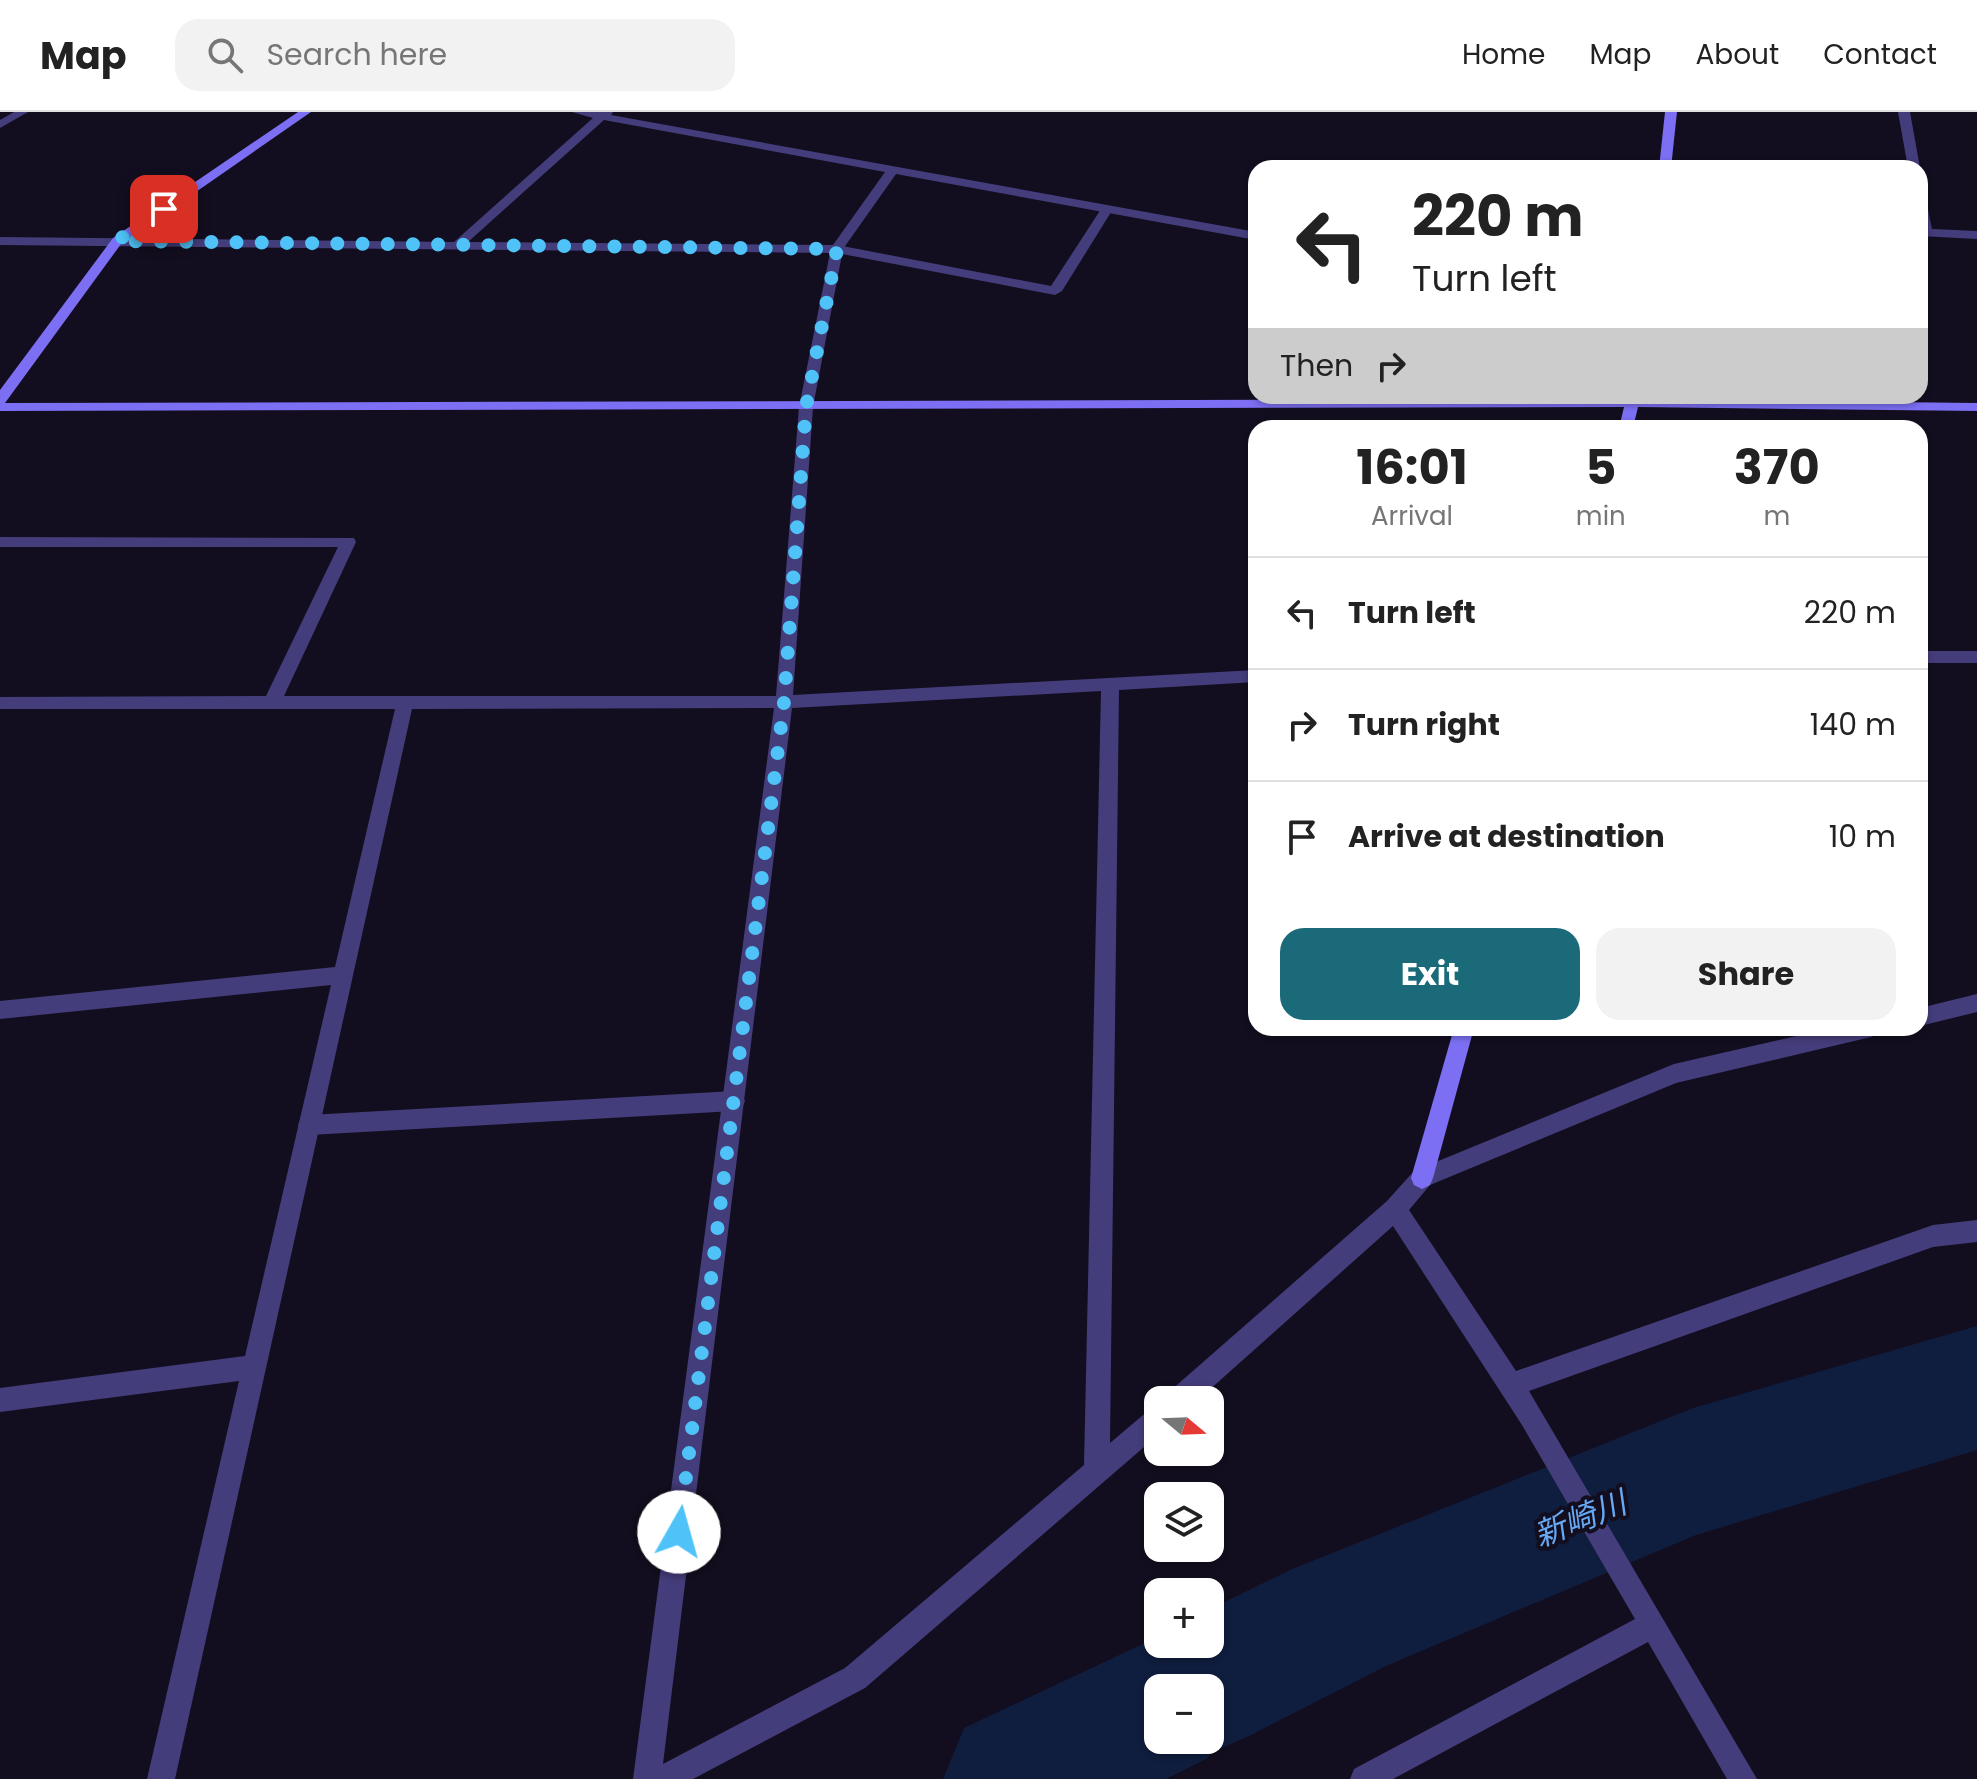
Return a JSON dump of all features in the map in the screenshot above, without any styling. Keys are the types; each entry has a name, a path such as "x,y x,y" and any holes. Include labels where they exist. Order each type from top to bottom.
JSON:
{"street":[{"path":"0,400 117,241 305,112"},
{"path":"578,112 1248,235"},
{"path":"1666,160 1671,112"},
{"path":"1904,112 1913,160"},
{"path":"456,246 604,115"},
{"path":"647,1779 784,702 806,407 837,249 892,171"},
{"path":"0,241 837,249 1055,291 1107,209"},
{"path":"1928,232 1977,235"},
{"path":"0,407 806,407 1248,403"},
{"path":"1830,404 1977,407"},
{"path":"0,542 348,542 272,703"},
{"path":"1928,657 1977,657"},
{"path":"0,703 784,702 1248,676"},
{"path":"1097,1473 1110,685"},
{"path":"161,1779 405,703"},
{"path":"0,1010 343,975"},
{"path":"1928,1015 1977,1003"},
{"path":"1195,1386 1395,1209 1422,1178 1462,1036"},
{"path":"1422,1178 1674,1074 1837,1036"},
{"path":"309,1125 734,1101"},
{"path":"1395,1209 1531,1416 1743,1779"},
{"path":"1510,1385 1933,1236 1977,1231"},
{"path":"0,1400 255,1367"},
{"path":"664,1779 855,1678 1144,1431"},
{"path":"1364,1779 1653,1624"}],"waterway":[{"name":"新崎川","path":"1224,1675 1338,1618 1693,1472 1977,1388"},
{"name":"新崎川","path":"1015,1779 1144,1715"}],"route":[{"path":"164,209 117,241 837,249 806,407 784,702 679,1532"}]}
